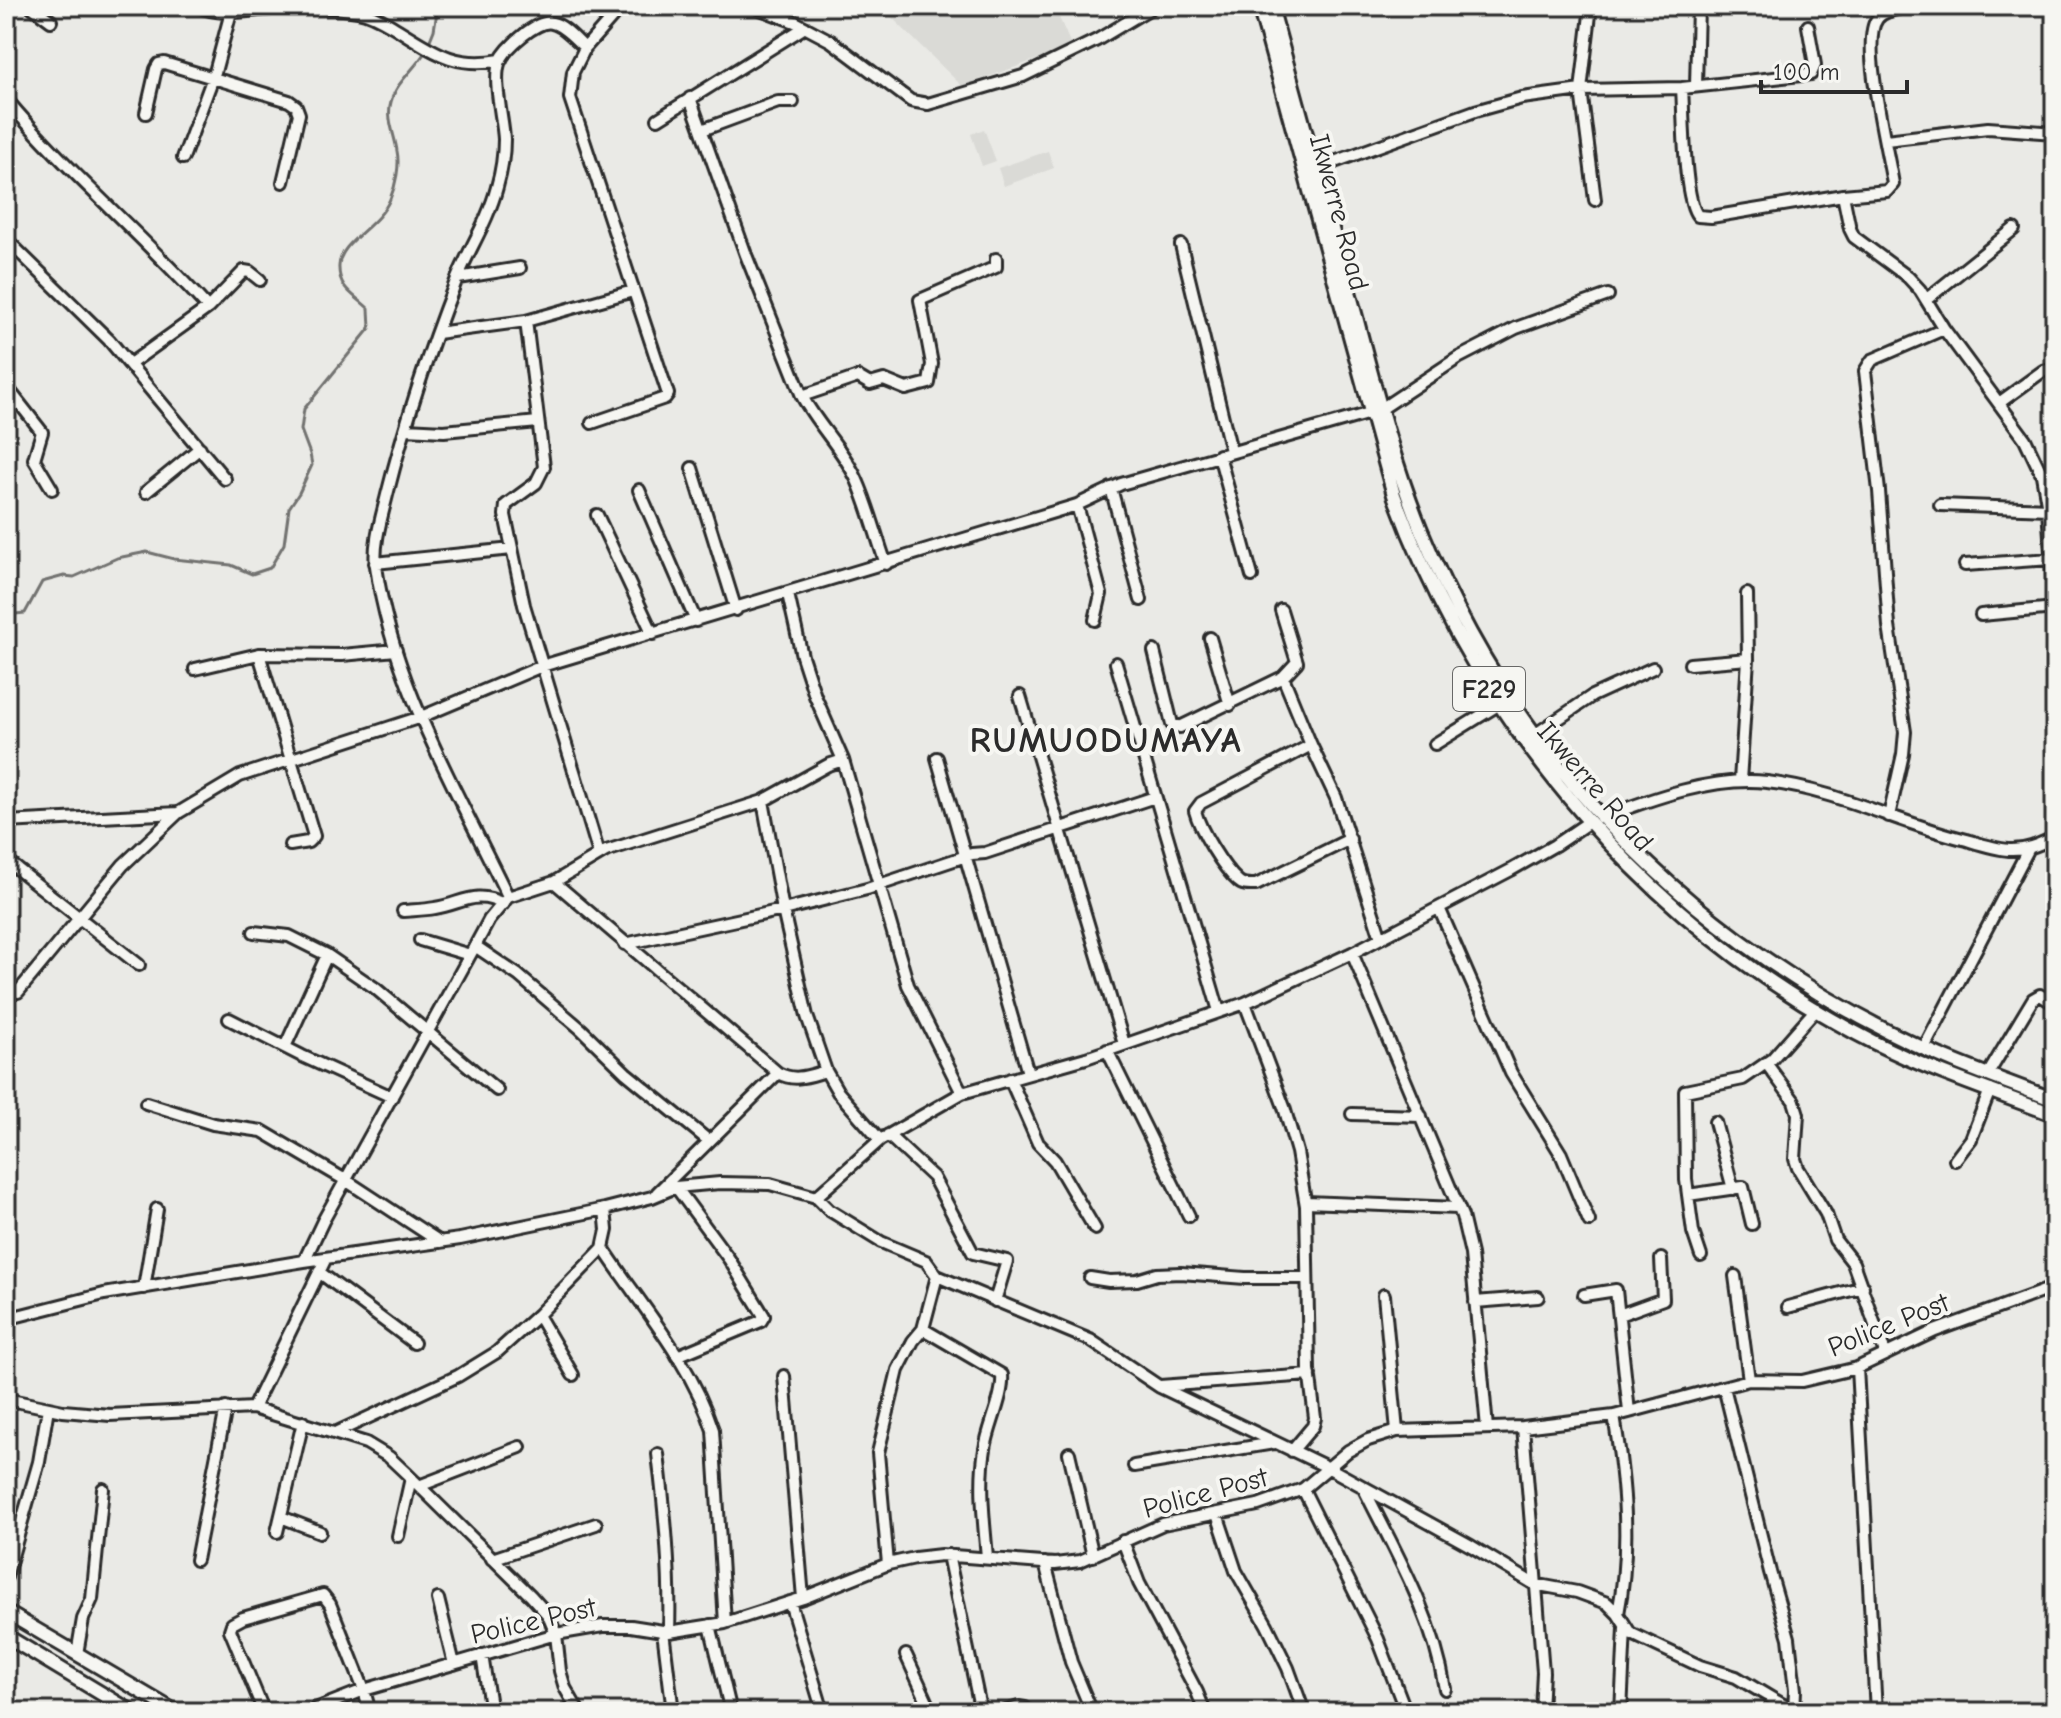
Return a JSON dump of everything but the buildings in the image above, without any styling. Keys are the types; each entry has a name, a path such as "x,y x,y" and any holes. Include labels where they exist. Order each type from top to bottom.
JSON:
{"main road":[{"name":"Ikwerre Road","path":"1259,6 1376,411 1381,454 1409,537 1445,614 1498,705 1595,820 1679,910 1776,985 1873,1042 1916,1062 2055,1115"},
{"name":"F229","path":"1271,6 1376,411 1436,564 1476,645 1533,736 1595,820 1734,938 1811,990 1924,1048 2055,1100"},
{"path":"6,1612 176,1712"},
{"path":"6,1636 132,1712"}],"street":[{"path":"31,6 51,21"},
{"path":"200,6 222,13 296,7 362,12 436,53 461,63 480,64 501,60"},
{"path":"592,423 665,398 668,394 570,98 573,72 585,48 622,6"},
{"path":"752,6 831,41 911,101 928,104 1023,76 1097,40 1154,6"},
{"path":"1591,6 1581,90 1595,200"},
{"path":"1696,86 1698,6"},
{"path":"1682,88 1687,170 1692,209 1698,216 1711,217 1891,188 1893,184 1877,98 1871,34 1877,18 1883,13 1911,6"},
{"path":"183,158 212,79 231,12"},
{"path":"505,900 421,717 396,650 375,563 381,522 406,429 437,333 458,278 486,222 498,184 504,144 497,73 501,60 518,39 543,23 561,28 585,48"},
{"path":"1315,169 1475,111 1522,98 1581,90 1682,88 1811,74 1815,65 1808,26"},
{"path":"658,119 805,27"},
{"path":"146,113 159,64 164,63 289,101 296,106 299,114 283,182"},
{"path":"690,98 746,255 802,396 812,415 842,452 857,480 886,564"},
{"path":"6,99 46,145 171,266 208,308"},
{"path":"702,130 778,102 793,102"},
{"path":"1886,140 1988,128 2055,133"},
{"path":"1843,195 1854,237 1908,277 1927,299 1944,329 2025,439 2042,475 2048,509 2055,608 1981,615"},
{"path":"1927,299 2014,229"},
{"path":"6,239 130,364 225,479"},
{"path":"1181,245 1231,451"},
{"path":"802,396 858,377 870,384 884,380 906,389 929,383 932,364 920,300 996,267 996,259"},
{"path":"458,278 520,268"},
{"path":"130,364 208,308 244,271 260,280"},
{"path":"437,333 526,321 633,291"},
{"path":"18,992 123,865 178,813 240,776 421,717 542,666 1077,505 1111,488 1231,451 1376,411 1458,358 1516,328 1608,295"},
{"path":"526,321 544,467 536,483 506,505 512,549 524,605 599,854"},
{"path":"1889,816 1905,732 1889,626 1879,491 1865,371 1872,360 1944,329"},
{"path":"1999,403 2043,371 2055,368"},
{"path":"6,386 42,432 34,459 52,489"},
{"path":"406,429 444,431 538,422"},
{"path":"146,492 200,448"},
{"path":"1219,455 1252,576"},
{"path":"692,468 736,610"},
{"path":"2042,475 2055,471"},
{"path":"1111,488 1141,600"},
{"path":"639,490 696,621"},
{"path":"1077,505 1101,594 1095,620"},
{"path":"1940,505 2048,509"},
{"path":"597,515 653,634"},
{"path":"375,563 512,549"},
{"path":"1965,565 2051,559"},
{"path":"788,594 802,656 815,696 843,760 908,985 962,1093"},
{"path":"1740,781 1748,659 1747,594"},
{"path":"1154,651 1175,727 1200,719 1283,677 1297,662 1281,610"},
{"path":"1210,638 1230,705"},
{"path":"195,669 259,654 342,655 396,650"},
{"path":"259,654 314,836 308,842 290,845"},
{"path":"1690,664 1748,659"},
{"path":"1116,663 1219,1011"},
{"path":"1533,736 1592,696 1653,668"},
{"path":"1283,677 1336,798 1381,938"},
{"path":"1020,696 1124,1044"},
{"path":"1435,744 1498,705"},
{"path":"1311,745 1201,803 1195,811 1198,821 1226,867 1239,883 1246,886 1256,885 1350,839"},
{"path":"937,758 1028,1073"},
{"path":"304,1261 472,950 505,900 554,882 599,854 763,801 843,760"},
{"path":"816,1197 884,1138 962,1093 1107,1050 1245,1003 1439,908 1595,820 1659,796 1740,781 1768,782 1813,791 1952,837 2007,850 2029,848 2055,837"},
{"path":"625,944 783,910 879,885 1155,797"},
{"path":"763,801 807,1016 826,1071 838,1092 884,1138 933,1177 973,1253 1007,1261 995,1301"},
{"path":"6,822 178,813"},
{"path":"1924,1048 2029,848"},
{"path":"6,860 139,965"},
{"path":"554,882 778,1073 788,1079 800,1079 826,1071"},
{"path":"403,911 438,908 469,898 489,896 505,900"},
{"path":"1439,908 1511,1073 1561,1154 1589,1221"},
{"path":"254,932 289,936 327,955 429,1030 497,1090"},
{"path":"420,940 472,950 518,975 626,1073 709,1141"},
{"path":"1352,953 1458,1208 1471,1254 1487,1428"},
{"path":"285,1047 327,955"},
{"path":"1988,1074 2033,999 2040,995 2055,1004"},
{"path":"1245,1003 1284,1107 1297,1152 1306,1202 1313,1426 1292,1451"},
{"path":"1701,1256 1693,1232 1688,1195 1685,1091 1743,1079 1790,1042 1816,1009"},
{"path":"229,1019 392,1097"},
{"path":"1107,1050 1189,1216"},
{"path":"1766,1063 1794,1101 1798,1114 1795,1159 1798,1168 1826,1214 1835,1240 1853,1263 1885,1353"},
{"path":"652,1197 778,1073"},
{"path":"1010,1079 1038,1143 1055,1161 1095,1229"},
{"path":"1955,1160 1975,1130 1990,1090"},
{"path":"146,1103 213,1124 262,1131 347,1181 440,1242"},
{"path":"1352,1114 1421,1116"},
{"path":"1715,1122 1733,1189"},
{"path":"6,1319 104,1294 440,1242 605,1209 652,1197 676,1187 758,1183 816,1197 829,1210 881,1242 926,1261 937,1276 1090,1340 1160,1387 1329,1468 1534,1584 1607,1603 1618,1614 1625,1628 1637,1637 1700,1666 1736,1677 1794,1711 1795,1690 1789,1638 1724,1387"},
{"path":"676,1187 729,1259 764,1316 761,1321 677,1356"},
{"path":"1688,1195 1743,1187 1752,1224"},
{"path":"1306,1202 1458,1208"},
{"path":"144,1288 157,1209"},
{"path":"337,1432 458,1376 497,1352 603,1248 607,1230 605,1209"},
{"path":"603,1248 677,1356 704,1403 713,1430 725,1623"},
{"path":"253,1408 326,1258"},
{"path":"1619,1315 1663,1299 1661,1259"},
{"path":"319,1272 414,1343"},
{"path":"1090,1278 1127,1281 1157,1274 1181,1273 1245,1278 1306,1278"},
{"path":"888,1564 878,1453 898,1370 923,1329 937,1276"},
{"path":"1735,1276 1749,1380"},
{"path":"1788,1307 1863,1287"},
{"name":"Police Post","path":"308,1712 364,1690 556,1634 603,1626 631,1626 666,1632 725,1623 803,1598 888,1564 948,1555 1045,1563 1080,1561 1163,1524 1258,1505 1303,1489 1348,1451 1368,1440 1397,1431 1523,1427 1614,1416 1749,1380 1802,1381 1857,1368 1935,1331 2055,1287"},
{"path":"1584,1295 1616,1290 1629,1412"},
{"path":"1384,1295 1397,1431"},
{"path":"1475,1302 1538,1297"},
{"path":"538,1315 573,1375"},
{"path":"923,1329 1002,1375 1003,1383 984,1454 982,1497 987,1557"},
{"path":"1857,1368 1876,1712"},
{"path":"1160,1387 1310,1375"},
{"path":"784,1376 803,1598"},
{"path":"6,1399 48,1408 110,1415 253,1408 366,1443 389,1457 548,1615 556,1634 565,1688 579,1712"},
{"path":"6,1577 39,1462 48,1408"},
{"path":"196,1560 226,1408"},
{"path":"1614,1416 1624,1485 1627,1538 1624,1584 1618,1614"},
{"path":"277,1532 303,1422"},
{"path":"1523,1427 1543,1672 1541,1712"},
{"path":"1134,1466 1274,1443"},
{"path":"415,1482 520,1447"},
{"path":"1069,1453 1093,1556"},
{"path":"658,1454 666,1539 666,1632 673,1712"},
{"path":"398,1536 415,1482"},
{"path":"77,1654 93,1588 103,1489"},
{"path":"1303,1489 1378,1639 1406,1712"},
{"path":"1364,1489 1420,1600 1440,1660 1445,1689"},
{"path":"1217,1514 1236,1571 1288,1668 1304,1712"},
{"path":"281,1517 320,1532"},
{"path":"492,1559 596,1524"},
{"path":"1123,1541 1139,1583 1205,1712"},
{"path":"948,1555 981,1712"},
{"path":"1045,1563 1071,1662 1092,1712"},
{"path":"264,1712 230,1630 232,1624 323,1595 330,1604 370,1712"},
{"path":"438,1599 454,1664"},
{"path":"790,1602 823,1712"},
{"path":"710,1625 731,1712"},
{"path":"1621,1712 1625,1628"},
{"path":"482,1655 491,1712"},
{"path":"906,1655 932,1712"},
{"path":"1003,1712 1019,1707 1029,1712"}],"shaded area":[{"path":"880,6 1054,6 1072,47 962,86"},
{"path":"984,129 996,161 982,166 971,134"},
{"path":"1048,151 1054,168 1004,186 998,168"}],"waterway":[{"path":"428,45 438,6"},
{"path":"6,615 25,613 42,582 64,576 74,577 117,558 147,552 174,559 231,565 252,574 270,568 284,544 289,508 312,465 301,430 304,409 370,328 369,309 344,286 339,266 352,241 377,218 390,199 398,162 390,121 391,102 397,88 425,52"}],"district":[{"name":"RUMUODUMAYA","path":"1106,739"}]}
